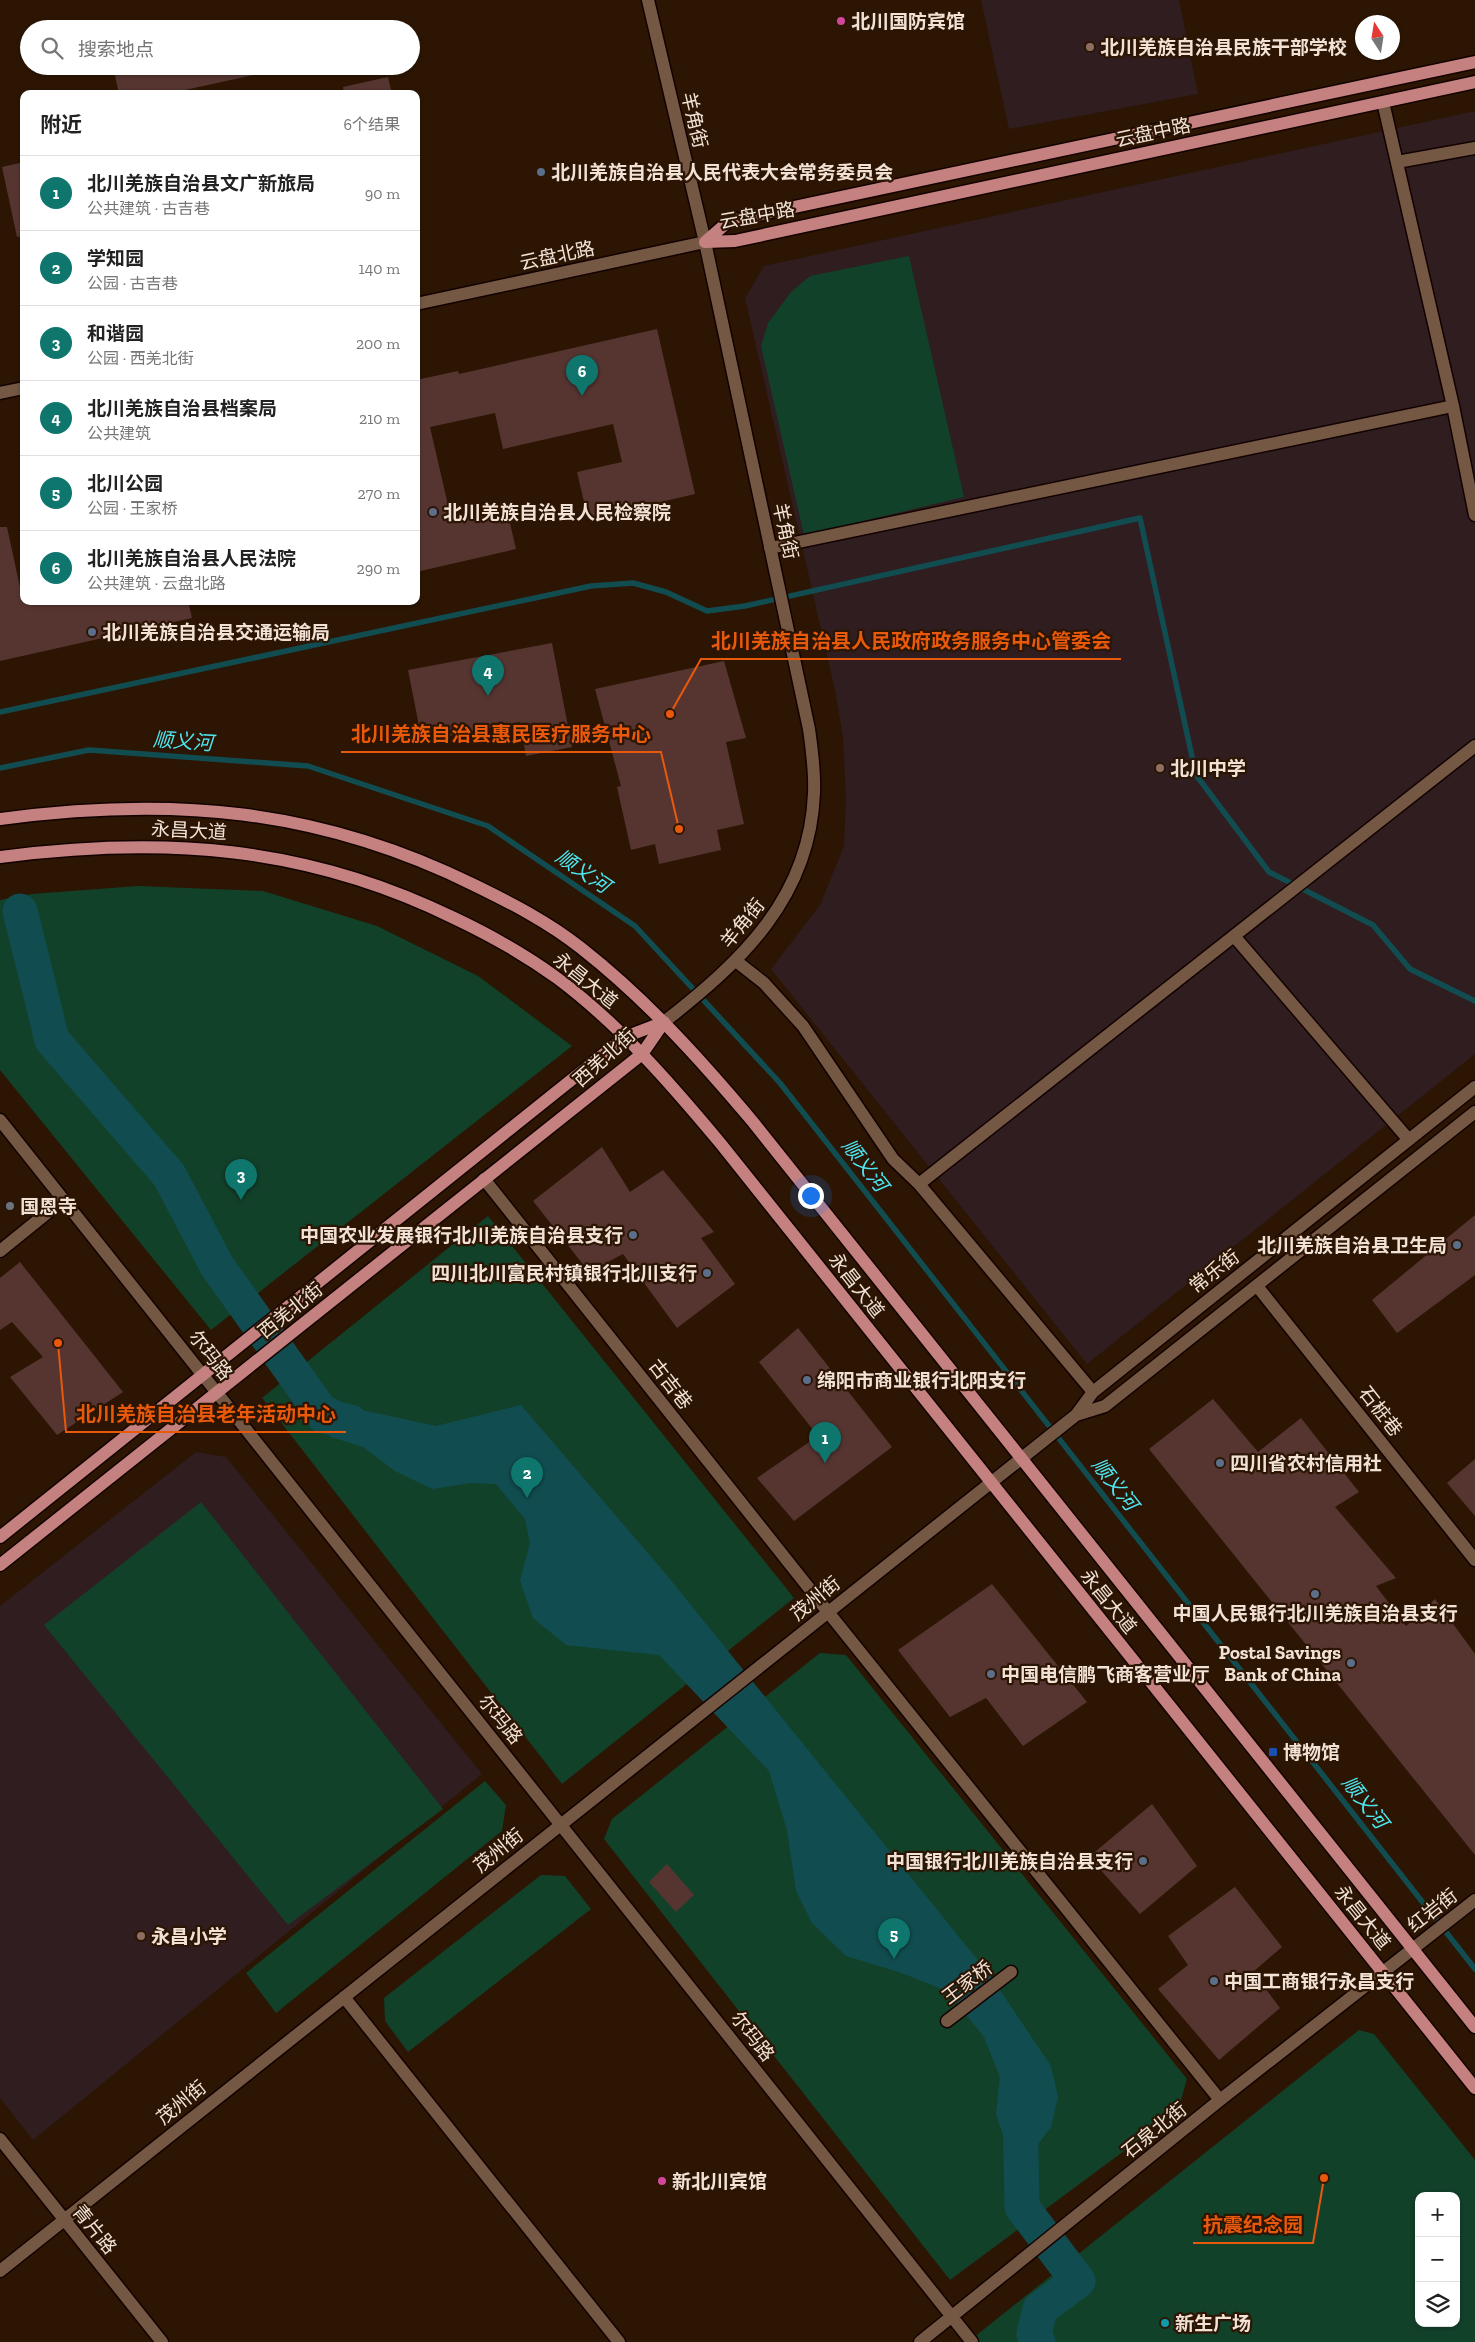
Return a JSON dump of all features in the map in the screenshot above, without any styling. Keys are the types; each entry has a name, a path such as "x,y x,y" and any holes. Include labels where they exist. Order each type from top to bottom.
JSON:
{"main road":[{"name":"云盘中路","path":"705,242 729,221 1475,62"},
{"name":"云盘中路","path":"705,242 735,241 1475,82"},
{"name":"永昌大道","path":"0,819 110,808 173,808 260,816 351,836 409,855 523,909 580,947 633,991 664,1022 697,1056 753,1122 1475,2027"},
{"name":"永昌大道","path":"0,857 112,847 171,846 263,855 340,873 395,890 504,942 557,978 668,1079 722,1144 1475,2088"},
{"name":"西羌北街","path":"0,1537 625,1038 664,1022"},
{"name":"西羌北街","path":"0,1565 642,1054 664,1022"}],"street":[{"name":"羊角街","path":"648,0 705,242 778,581 813,758 814,793 811,826 790,890 771,920 725,972 664,1022"},
{"path":"1383,102 1453,406 1475,515"},
{"path":"1397,162 1475,148"},
{"name":"云盘北路","path":"420,303 705,242"},
{"path":"0,393 20,389"},
{"path":"770,548 1453,406"},
{"path":"918,1184 1475,746"},
{"path":"1234,936 1409,1140"},
{"path":"736,961 764,984 803,1026 892,1159 918,1184 1093,1392"},
{"name":"常乐街","path":"1020,1459 1076,1415 1093,1392 1475,1087"},
{"name":"常乐街","path":"1076,1415 1105,1406 1475,1112"},
{"name":"尔玛路","path":"0,1120 972,2342"},
{"name":"古吉巷","path":"484,1179 828,1612 1220,2100"},
{"path":"0,1251 63,1200"},
{"name":"石桩巷","path":"1257,1286 1475,1560"},
{"name":"茂州街","path":"0,2271 1020,1459"},
{"name":"红岩街","path":"1413,1949 1470,1904"},
{"name":"石泉北街","path":"920,2342 1220,2100 1413,1949"},
{"name":"王家桥","path":"947,2021 1011,1972"},
{"path":"344,1997 619,2342"},
{"name":"青片路","path":"0,2139 162,2342"}],"shaded area":[{"name":"北川羌族自治县民族干部学校","path":"981,0 1179,0 1198,94 1009,129"},
{"name":"北川中学","path":"1475,111 1475,1054 1087,1364 771,969 820,905 844,846 846,799 843,737 835,690 745,298 764,266"},
{"name":"永昌小学","path":"196,1452 226,1457 482,1774 33,2140 0,2098 0,1606"}],"green space":[{"path":"909,256 964,497 804,535 761,346 768,323 791,292 810,276"},
{"path":"138,886 263,891 377,926 478,976 572,1046 211,1330 0,1070 0,900 32,894"},
{"path":"488,1216 794,1598 562,1784 262,1398"},
{"path":"201,1502 443,1809 288,1925 44,1625"},
{"path":"820,1653 846,1655 1187,2079 1178,2111 950,2280 604,1839 612,1819"},
{"path":"485,1781 506,1805 502,1831 276,2013 246,1973"},
{"path":"541,1875 565,1876 591,1909 408,2052 385,2021 384,1998"},
{"path":"1359,2030 1374,2034 1475,2160 1475,2342 968,2342"}],"water":[{"path":"319,1391 357,1409 436,1426 521,1405 665,1573 989,1974 1051,2066 1058,2097 1051,2127 1035,2148 1006,2144 996,2114 1000,2077 984,2037 947,1991 899,1972 846,1956 812,1923 796,1891 787,1830 769,1771 659,1655 566,1645 533,1618 520,1581 530,1543 525,1519 496,1484 471,1483 432,1489 395,1471 363,1447 331,1437 303,1411"}],"building":[{"path":"115,75 254,75 185,90 118,90"},
{"path":"388,77 391,90 343,90 343,87"},
{"path":"20,163 20,237 17,237 2,167"},
{"path":"657,329 695,494 588,519 577,472 622,462 613,424 503,449 495,413 430,427 451,518 506,506 516,549 420,571 420,379 458,371 459,374"},
{"path":"0,527 7,527 20,587 20,605 189,605 192,618 0,661"},
{"path":"552,643 572,747 526,756 520,722 422,741 408,670"},
{"path":"724,661 746,738 726,742 744,824 717,830 721,850 659,864 655,844 631,850 617,787 621,786 595,689"},
{"name":"中国农业发展银行北川羌族自治县支行","path":"602,1147 630,1192 663,1170 714,1232 701,1238 735,1284 677,1328 623,1254 589,1272 533,1201"},
{"name":"北川羌族自治县卫生局","path":"1475,1215 1475,1275 1397,1333 1372,1300"},
{"path":"20,1262 123,1392 57,1435 10,1377 43,1357 12,1322 0,1330 0,1278"},
{"path":"798,1328 892,1447 794,1521 757,1478 818,1436 759,1362"},
{"path":"1213,1399 1258,1452 1301,1418 1359,1492 1335,1507 1396,1578 1376,1586 1406,1626 1435,1599 1475,1654 1475,1855 1149,1449"},
{"path":"1475,1459 1475,1516 1447,1483"},
{"name":"中国电信鹏飞商客营业厅","path":"992,1584 1087,1702 1023,1746 986,1698 950,1717 898,1650"},
{"name":"中国银行北川羌族自治县支行","path":"1152,1804 1197,1866 1140,1914 1089,1857"},
{"path":"667,1864 694,1895 676,1912 649,1882"},
{"name":"中国工商银行永昌支行","path":"1235,1887 1282,1947 1253,1972 1280,2008 1219,2060 1158,1989 1188,1965 1168,1936"}],"waterway":[{"path":"0,712 591,586 633,583 666,592 707,611 745,606 1140,518 1196,775 1269,872 1373,925 1410,969 1475,1001"},
{"name":"顺义河","path":"0,768 89,750 308,766 488,826 635,926 780,1083 1475,1969"},
{"path":"20,911 52,1040 169,1175 217,1266 324,1416 351,1422"},
{"path":"1020,2097 1022,2207 1078,2281 1040,2309 1034,2334 1038,2342"}],"place":[{"name":"北川国防宾馆","path":"841,21"},
{"name":"北川羌族自治县民族干部学校","path":"1090,47"},
{"name":"北川羌族自治县人民代表大会常务委员会","path":"541,172"},
{"name":"北川羌族自治县人民法院","path":"582,396"},
{"name":"北川羌族自治县人民检察院","path":"433,512"},
{"name":"北川羌族自治县交通运输局","path":"92,632"},
{"name":"北川羌族自治县档案局","path":"488,696"},
{"name":"北川羌族自治县人民政府政务服务中心管委会","path":"670,714"},
{"name":"北川中学","path":"1160,768"},
{"name":"北川羌族自治县惠民医疗服务中心","path":"679,829"},
{"name":"和谐园","path":"241,1200"},
{"name":"国恩寺","path":"10,1206"},
{"name":"中国农业发展银行北川羌族自治县支行","path":"633,1235"},
{"name":"北川羌族自治县卫生局","path":"1457,1245"},
{"name":"四川北川富民村镇银行北川支行","path":"707,1273"},
{"name":"北川羌族自治县老年活动中心","path":"58,1343"},
{"name":"绵阳市商业银行北阳支行","path":"807,1380"},
{"name":"北川羌族自治县文广新旅局","path":"825,1463"},
{"name":"四川省农村信用社","path":"1220,1463"},
{"name":"学知园","path":"527,1498"},
{"name":"中国人民银行北川羌族自治县支行","path":"1315,1594"},
{"name":"Postal Savings Bank of China","path":"1351,1663"},
{"name":"中国电信鹏飞商客营业厅","path":"991,1674"},
{"name":"博物馆","path":"1273,1752"},
{"name":"中国银行北川羌族自治县支行","path":"1143,1861"},
{"name":"永昌小学","path":"141,1936"},
{"name":"北川公园","path":"894,1959"},
{"name":"中国工商银行永昌支行","path":"1214,1981"},
{"name":"抗震纪念园","path":"1324,2178"},
{"name":"新北川宾馆","path":"662,2181"},
{"name":"新生广场","path":"1165,2323"}]}
